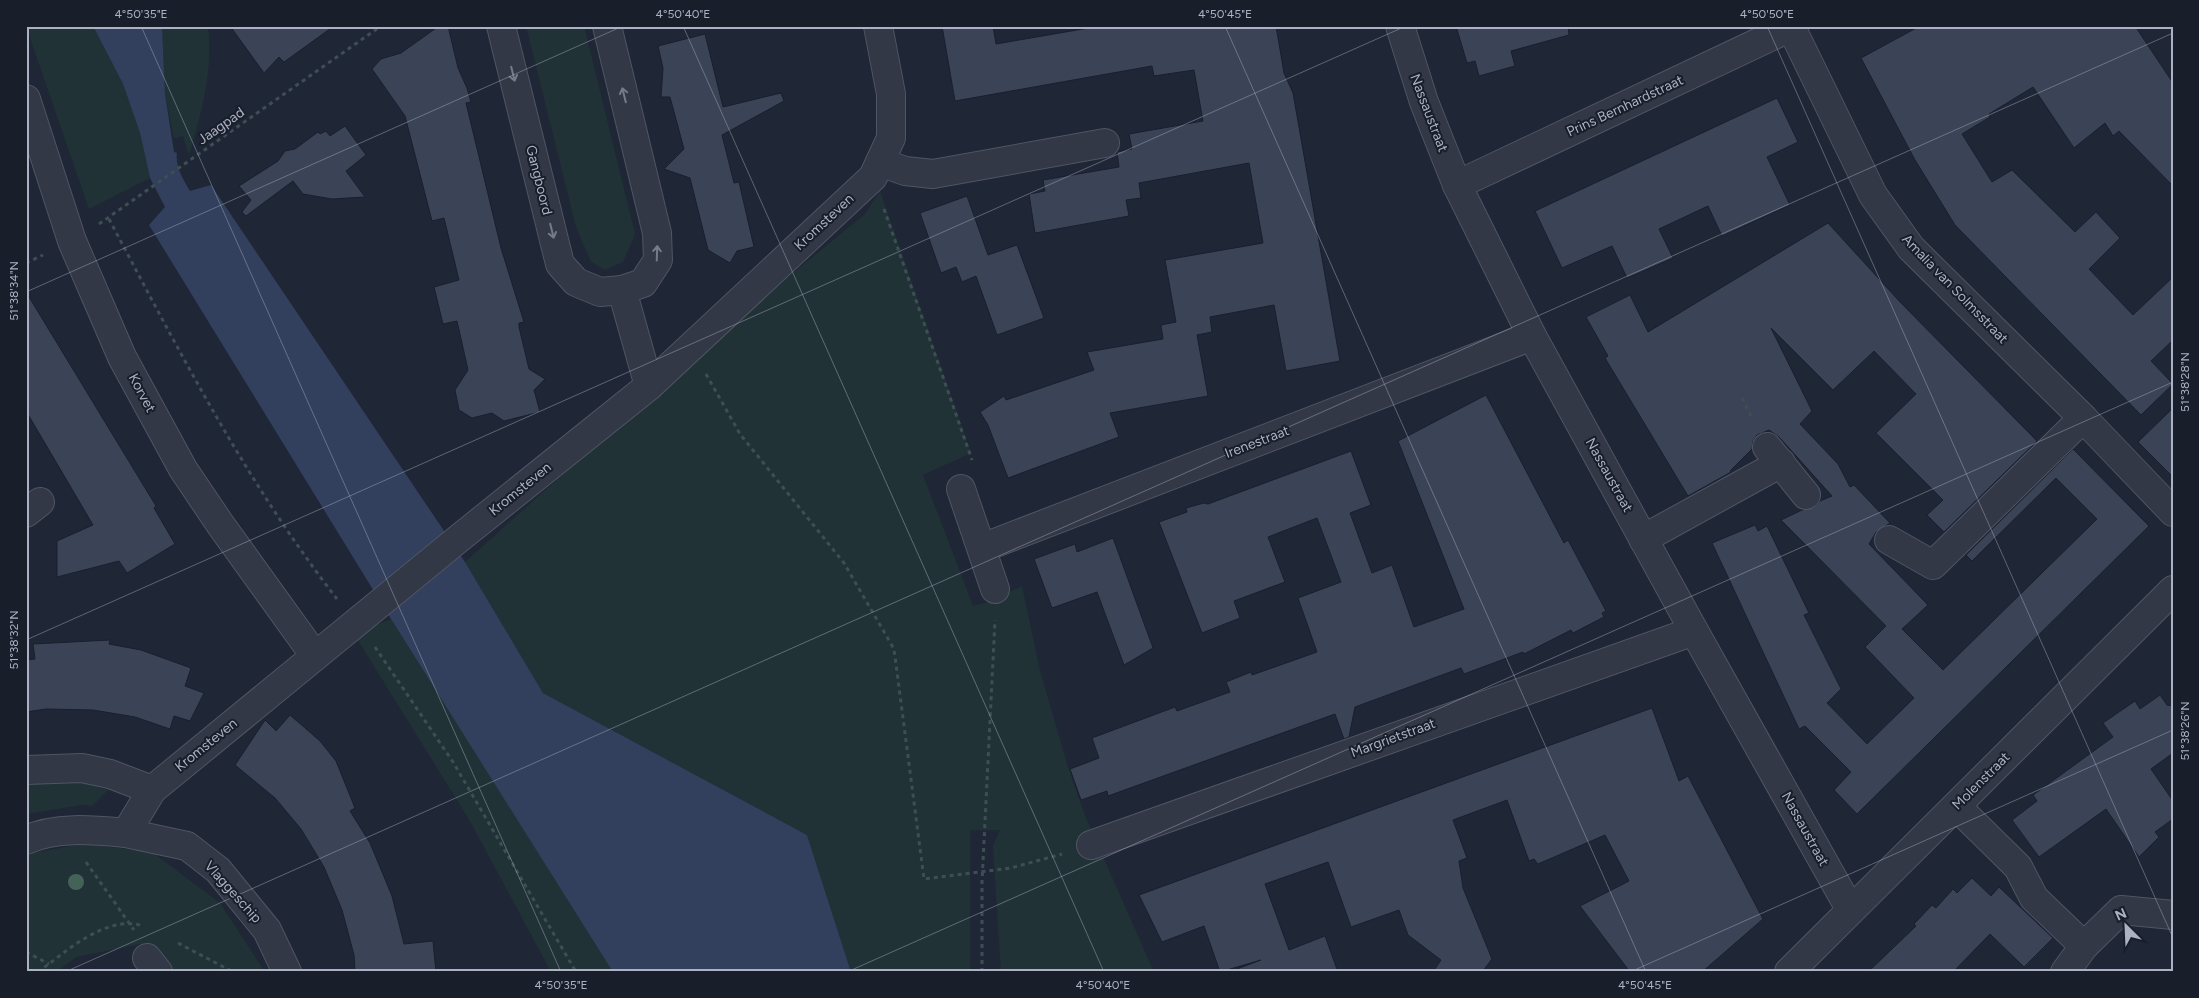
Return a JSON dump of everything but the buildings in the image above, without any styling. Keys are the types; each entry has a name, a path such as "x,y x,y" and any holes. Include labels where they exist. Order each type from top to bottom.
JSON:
{"street":[{"name":"Gangboord","path":"501,26 560,264 576,282 600,292 622,290 643,283 658,260 657,234 607,26"},
{"name":"Kromsteven","path":"126,833 152,790 457,540 649,386 876,170 890,138 890,94 878,26"},
{"name":"Nassaustraat","path":"1400,26 1424,102 1457,185 1532,336 1694,631 1850,909"},
{"name":"Prins Bernhardstraat","path":"1457,185 1792,27"},
{"name":"Amalia van Solmsstraat","path":"1792,27 1874,195 1911,248 2082,418 2173,512"},
{"name":"Korvet","path":"26,99 72,241 122,357 183,469 315,656"},
{"path":"876,170 933,174 1105,143"},
{"path":"622,290 649,386"},
{"name":"Irenestraat","path":"982,548 1532,336"},
{"path":"1889,540 1933,565 2082,418"},
{"path":"1643,539 1774,455 1806,495"},
{"path":"961,489 995,589"},
{"name":"Molenstraat","path":"1789,972 1850,909 2173,590"},
{"name":"Margrietstraat","path":"1092,845 1694,631"},
{"path":"26,770 82,768 110,774 152,790"},
{"path":"1956,806 2018,867 2034,898 2084,946"},
{"path":"26,840 61,831 93,830 126,833"},
{"name":"Vlaggeschip","path":"126,833 187,846 218,870 267,930 288,972"},
{"path":"2065,972 2084,946 2121,910 2173,915"}],"path":[{"name":"Jaagpad","path":"72,241 149,191 381,26"},
{"path":"876,170 978,477 961,489"},
{"path":"108,219 224,430 280,522 386,662 454,762 576,972"},
{"path":"694,344 711,386 740,434 844,563 894,649 924,879 1011,868 1092,845"},
{"path":"982,972 982,871 996,627 995,589"},
{"path":"61,831 130,922 152,965"},
{"path":"26,952 49,964"}],"shaded area":[{"path":"26,26 93,26 123,84 140,133 150,178 89,209"},
{"path":"162,26 208,26 208,76 189,155 183,136 174,138 165,94"},
{"path":"526,26 584,26 635,234 623,262 605,270 591,262 576,227"},
{"path":"880,191 971,453 923,475 973,606 988,602 1022,586 1040,671 1068,767 1085,816 1154,972 1001,972 993,846 1000,830 970,830 970,972 851,972 807,835 543,693 465,562 727,327 865,214"},
{"path":"391,619 613,972 551,972 470,821 354,634"},
{"path":"67,779 108,790 92,806 82,805 26,814 26,783"},
{"path":"83,844 152,852 220,903 265,972 166,972 145,943 76,957 57,972 26,972 26,854"}],"water":[{"path":"93,26 162,26 165,94 174,152 177,153 178,168 187,186 190,191 211,185 465,562 543,693 807,835 851,972 613,972 391,619 149,225 165,207 150,178 140,133 123,84"}]}
